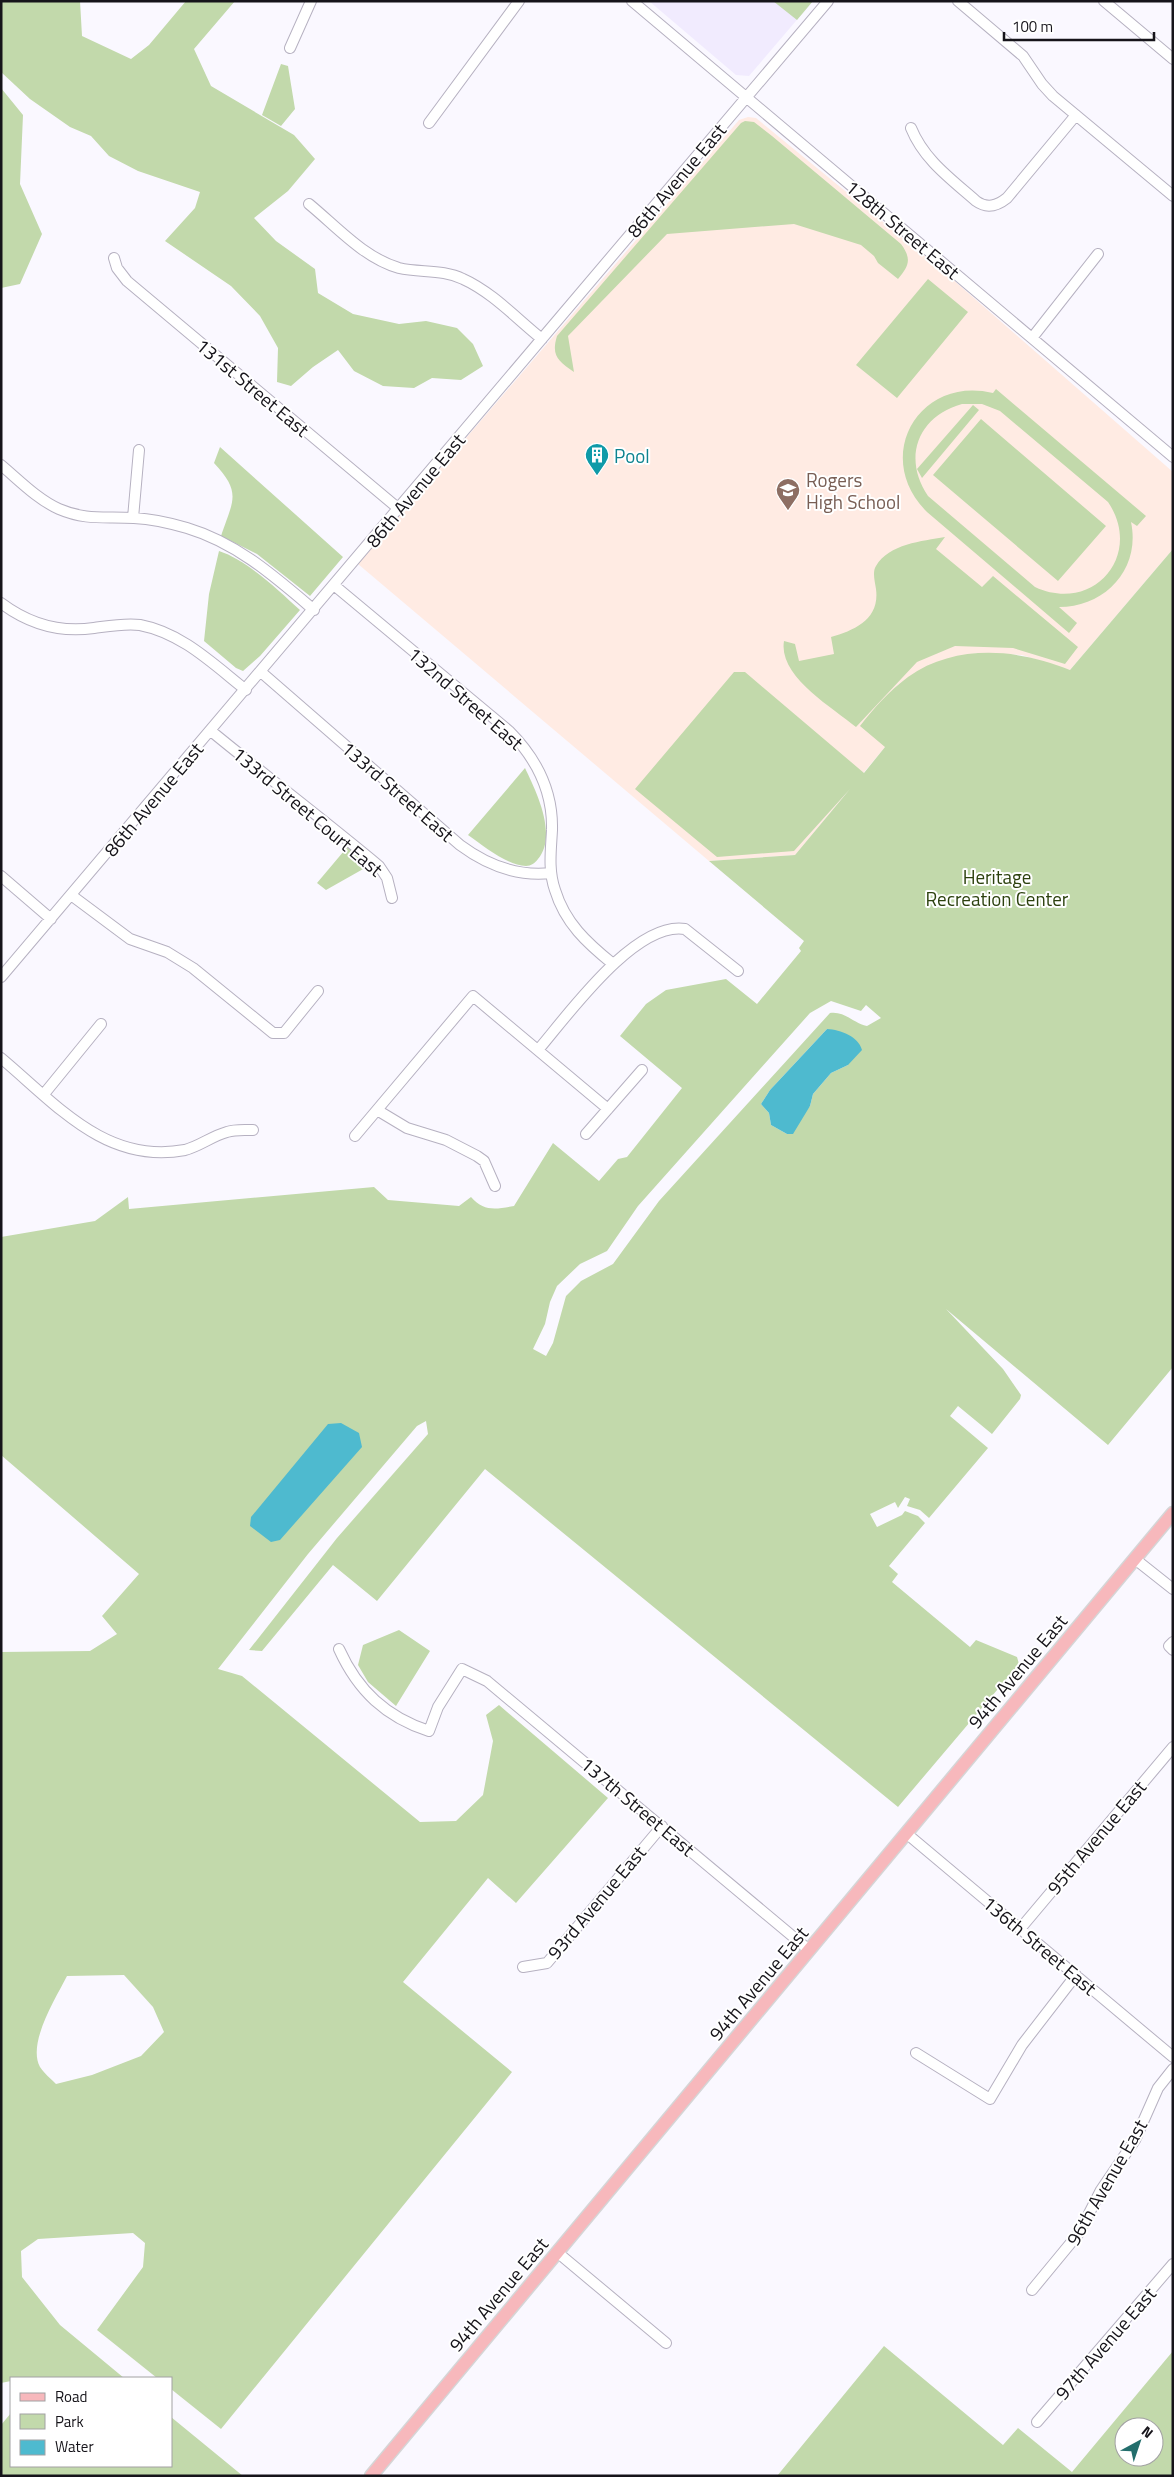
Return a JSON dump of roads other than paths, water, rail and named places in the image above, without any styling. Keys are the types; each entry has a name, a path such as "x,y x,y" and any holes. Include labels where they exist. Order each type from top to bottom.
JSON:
{"main road":[{"name":"94th Avenue East","path":"371,2476 1173,1513"}],"street":[{"path":"290,48 311,1"},
{"path":"429,124 519,1"},
{"name":"128th Street East","path":"632,1 1173,457"},
{"name":"86th Avenue East","path":"1,977 335,586 828,1"},
{"path":"958,1 1016,49 1047,90 1173,196"},
{"path":"1104,1 1173,59"},
{"path":"911,128 920,147 933,164 976,201 984,206 992,206 1007,198 1076,115"},
{"path":"310,204 377,259 401,268 444,273 464,279 480,289 542,340"},
{"path":"1032,338 1098,254"},
{"name":"131st Street East","path":"114,258 117,268 127,282 399,509"},
{"path":"133,518 139,450"},
{"path":"1,465 33,492 60,509 104,519 133,518 169,523 224,542 265,568 314,610"},
{"name":"132nd Street East","path":"335,586 509,731 531,755 542,776 548,795 551,812 551,873 559,903 575,929 612,964"},
{"path":"1,603 27,619 55,628 81,630 134,625 167,633 193,647 246,690"},
{"name":"133rd Street East","path":"261,672 460,845 478,858 507,870 526,874 551,873"},
{"name":"133rd Street Court East","path":"211,731 275,784 305,804 379,866 387,878 392,898"},
{"path":"1,876 51,919"},
{"path":"71,895 130,939 167,952 193,968 273,1033 284,1033 318,992"},
{"path":"538,1050 612,964 660,931 675,928 685,929 738,971"},
{"path":"355,1136 473,996 608,1109"},
{"path":"44,1094 101,1024"},
{"path":"1,1058 96,1136 139,1152 159,1153 186,1149 227,1131 253,1130"},
{"path":"586,1134 642,1070"},
{"path":"377,1110 407,1128 446,1140 477,1156 484,1161 495,1186"},
{"path":"1135,1559 1173,1589"},
{"name":"137th Street East","path":"339,1649 356,1681 378,1706 405,1722 429,1731 438,1707 462,1669 487,1681 810,1950"},
{"name":"95th Avenue East","path":"1020,1929 1173,1747"},
{"name":"93rd Avenue East","path":"524,1967 547,1963 662,1826"},
{"name":"136th Street East","path":"906,1833 1173,2057"},
{"path":"916,2053 990,2099 1022,2045 1076,1975"},
{"name":"96th Avenue East","path":"1032,2290 1079,2234 1101,2190 1135,2140 1158,2088 1173,2069"},
{"path":"557,2252 666,2343"},
{"name":"97th Avenue East","path":"1036,2422 1173,2264"}],"water":[{"path":"827,1029 853,1037 862,1050 848,1065 831,1073 813,1094 810,1106 793,1134 787,1134 771,1125 769,1113 761,1104 770,1090"},
{"path":"341,1423 359,1433 362,1447 280,1540 271,1542 250,1526 251,1517 328,1424"}],"place":[{"name":"Pool","path":"597,476"},
{"name":"Rogers High School","path":"788,511"}],"park label":[{"name":"Heritage Recreation Center","path":"997,887"}]}
